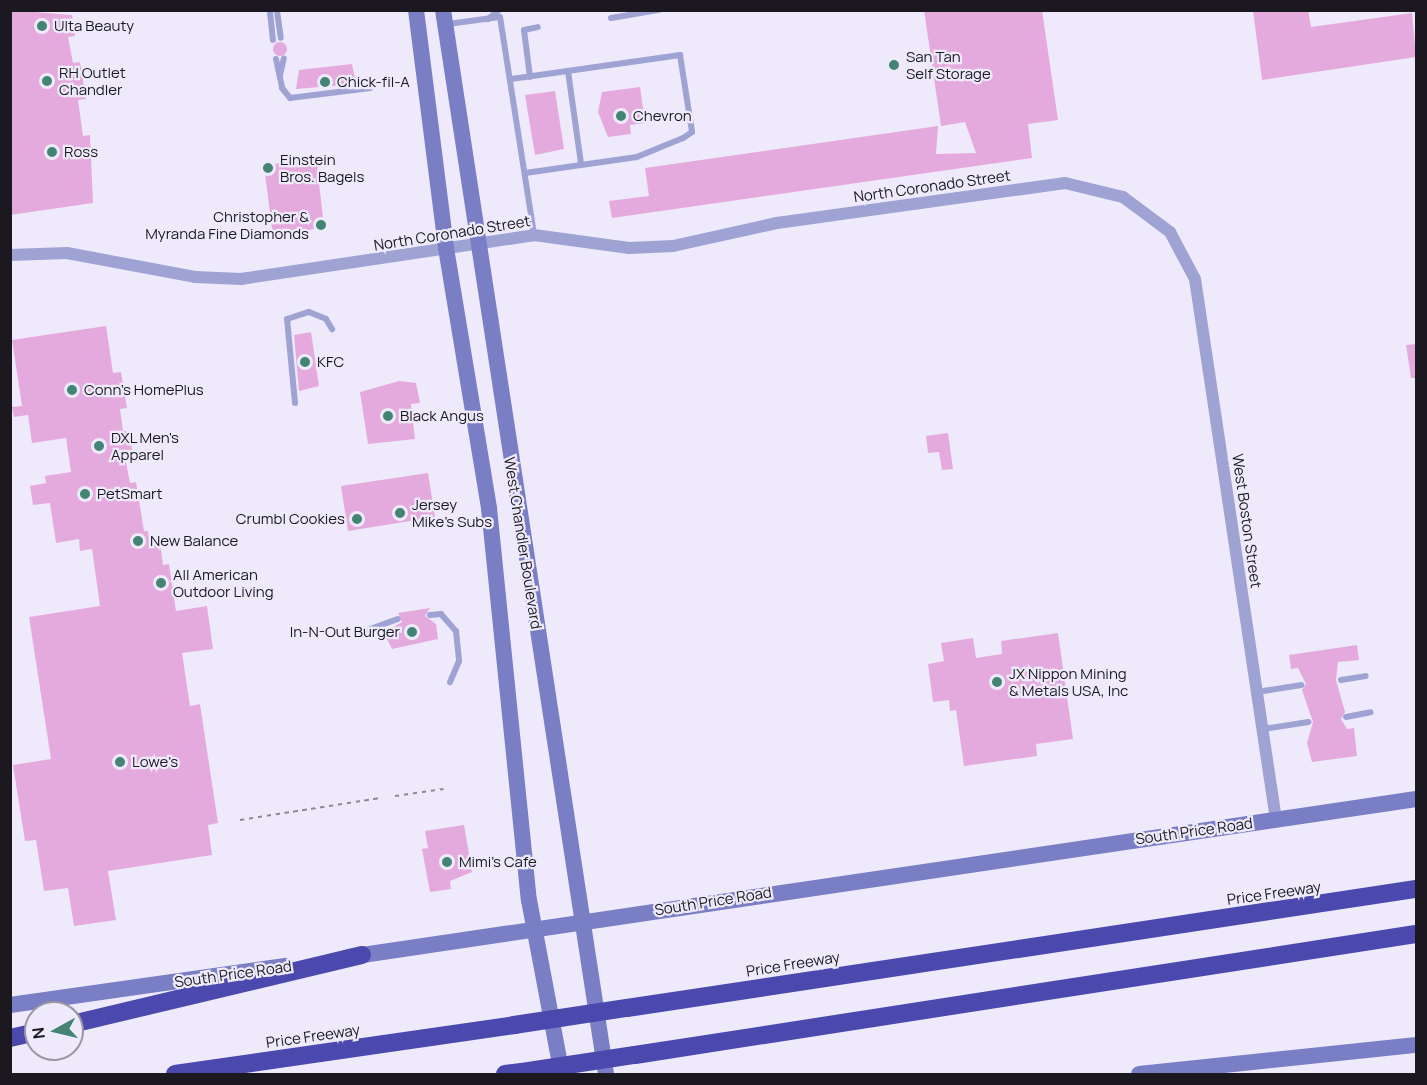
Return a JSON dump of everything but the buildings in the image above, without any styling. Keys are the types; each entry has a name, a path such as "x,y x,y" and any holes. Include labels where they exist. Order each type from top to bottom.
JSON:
{"highway":[{"name":"Price Freeway","path":"176,1074 1414,889"},
{"path":"513,1073 1416,934"},
{"path":"1343,945 1416,944"},
{"path":"84,1021 362,955"}],"main road":[{"name":"West Chandler Boulevard","path":"416,10 446,248 489,508 529,900 538,928 562,1074"},
{"name":"West Chandler Boulevard","path":"444,17 580,922 606,1074"},
{"name":"South Price Road","path":"10,1005 1416,799"},
{"path":"1139,1074 1416,1045"}],"street":[{"name":"North Coronado Street","path":"10,255 67,253 225,279 534,235 646,249 777,223 1065,183 1123,197 1170,232"},
{"name":"West Boston Street","path":"1170,232 1190,266 1201,304 1276,820"}],"lane":[{"path":"488,19 499,10"},
{"path":"611,18 659,10"},
{"path":"274,12 281,38"},
{"path":"273,40 274,12"},
{"path":"444,17 488,19 500,17 534,235"},
{"path":"530,77 524,30 538,27"},
{"path":"511,79 680,55 692,132 654,153 525,173"},
{"path":"280,75 284,58"},
{"path":"276,59 285,93 297,99 370,88"},
{"path":"568,71 581,164"},
{"path":"295,403 287,320 309,312 326,319 332,329"},
{"path":"430,615 441,614 456,631 459,661 450,682"},
{"path":"362,632 398,619"},
{"path":"1341,680 1366,676"},
{"path":"1257,692 1301,685"},
{"path":"1346,717 1371,712"},
{"path":"1262,729 1308,722"}],"path":[{"path":"395,796 443,789"},
{"path":"240,820 380,798"}],"place":[{"name":"Ulta Beauty","path":"42,26"},
{"name":"San Tan Self Storage","path":"894,65"},
{"name":"RH Outlet Chandler","path":"47,81"},
{"name":"Chick-fil-A","path":"325,82"},
{"name":"Chevron","path":"621,116"},
{"name":"Ross","path":"52,152"},
{"name":"Einstein Bros. Bagels","path":"268,168"},
{"name":"Christopher & Myranda Fine Diamonds","path":"321,225"},
{"name":"KFC","path":"305,362"},
{"name":"Conn's HomePlus","path":"72,390"},
{"name":"Black Angus","path":"388,416"},
{"name":"DXL Men's Apparel","path":"99,446"},
{"name":"PetSmart","path":"85,494"},
{"name":"Jersey Mike's Subs","path":"400,513"},
{"name":"Crumbl Cookies","path":"357,519"},
{"name":"New Balance","path":"138,541"},
{"name":"All American Outdoor Living","path":"161,583"},
{"name":"In-N-Out Burger","path":"412,632"},
{"name":"JX Nippon Mining & Metals USA, Inc","path":"997,682"},
{"name":"Lowe's","path":"120,762"},
{"name":"Mimi's Cafe","path":"447,862"}]}
